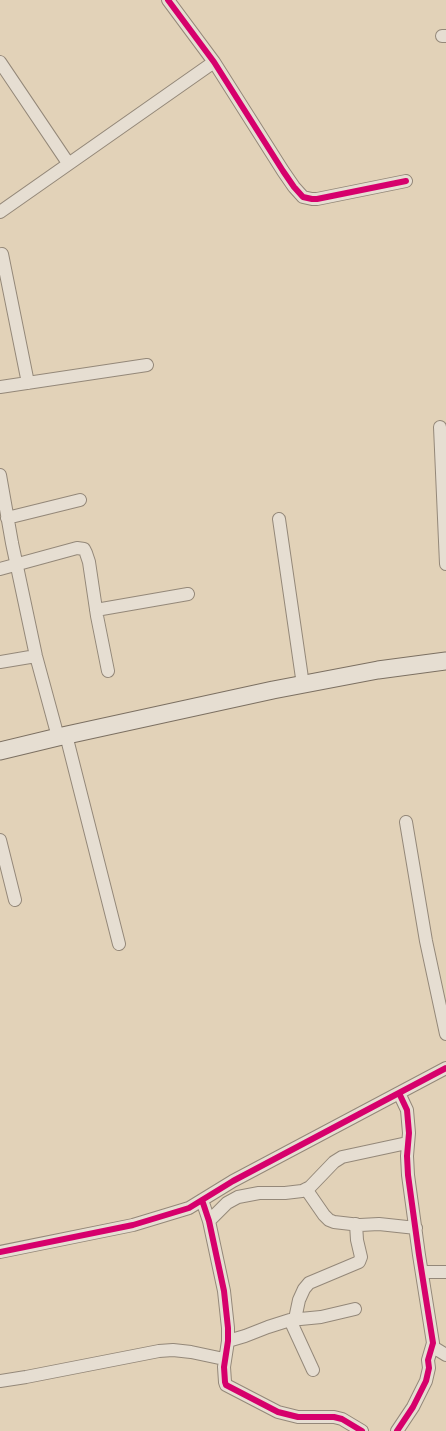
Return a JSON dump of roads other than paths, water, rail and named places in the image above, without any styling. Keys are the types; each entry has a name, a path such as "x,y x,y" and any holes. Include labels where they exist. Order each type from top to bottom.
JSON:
{"main road":[{"path":"0,751 62,736 303,685 378,670 446,661"}],"street":[{"path":"168,0 214,62 283,172 303,197 317,199 406,181"},
{"path":"0,62 68,164"},
{"path":"0,212 214,62"},
{"path":"2,254 28,383"},
{"path":"0,387 147,365"},
{"path":"440,427 446,564"},
{"path":"0,475 2,497 36,656 62,736 119,944"},
{"path":"7,518 80,500"},
{"path":"279,519 303,685"},
{"path":"0,569 77,548 84,549 89,562 96,610 108,671"},
{"path":"96,610 188,594"},
{"path":"0,662 36,656"},
{"path":"406,822 426,942 446,1034"},
{"path":"0,840 15,900"},
{"path":"0,1252 133,1225 203,1203 233,1181 402,1099 446,1068"},
{"path":"397,1431 424,1387 428,1373 428,1360 433,1347 433,1338 408,1175 408,1127 402,1099"},
{"path":"209,1221 227,1203 238,1197 259,1193 297,1192 306,1190 334,1162 342,1157 407,1142"},
{"path":"306,1190 329,1220 340,1223 379,1224 416,1228"},
{"path":"203,1203 209,1221 224,1291 228,1328 228,1341 224,1359 225,1382 230,1388 278,1412 298,1417 334,1417 342,1419 362,1431"},
{"path":"313,1370 292,1320 304,1288 309,1283 360,1262 361,1257 356,1224"},
{"path":"422,1272 446,1272"},
{"path":"228,1341 292,1320 321,1317 355,1310"},
{"path":"433,1347 446,1355"},
{"path":"0,1380 26,1377 159,1351 173,1350 191,1352 224,1359"}]}
